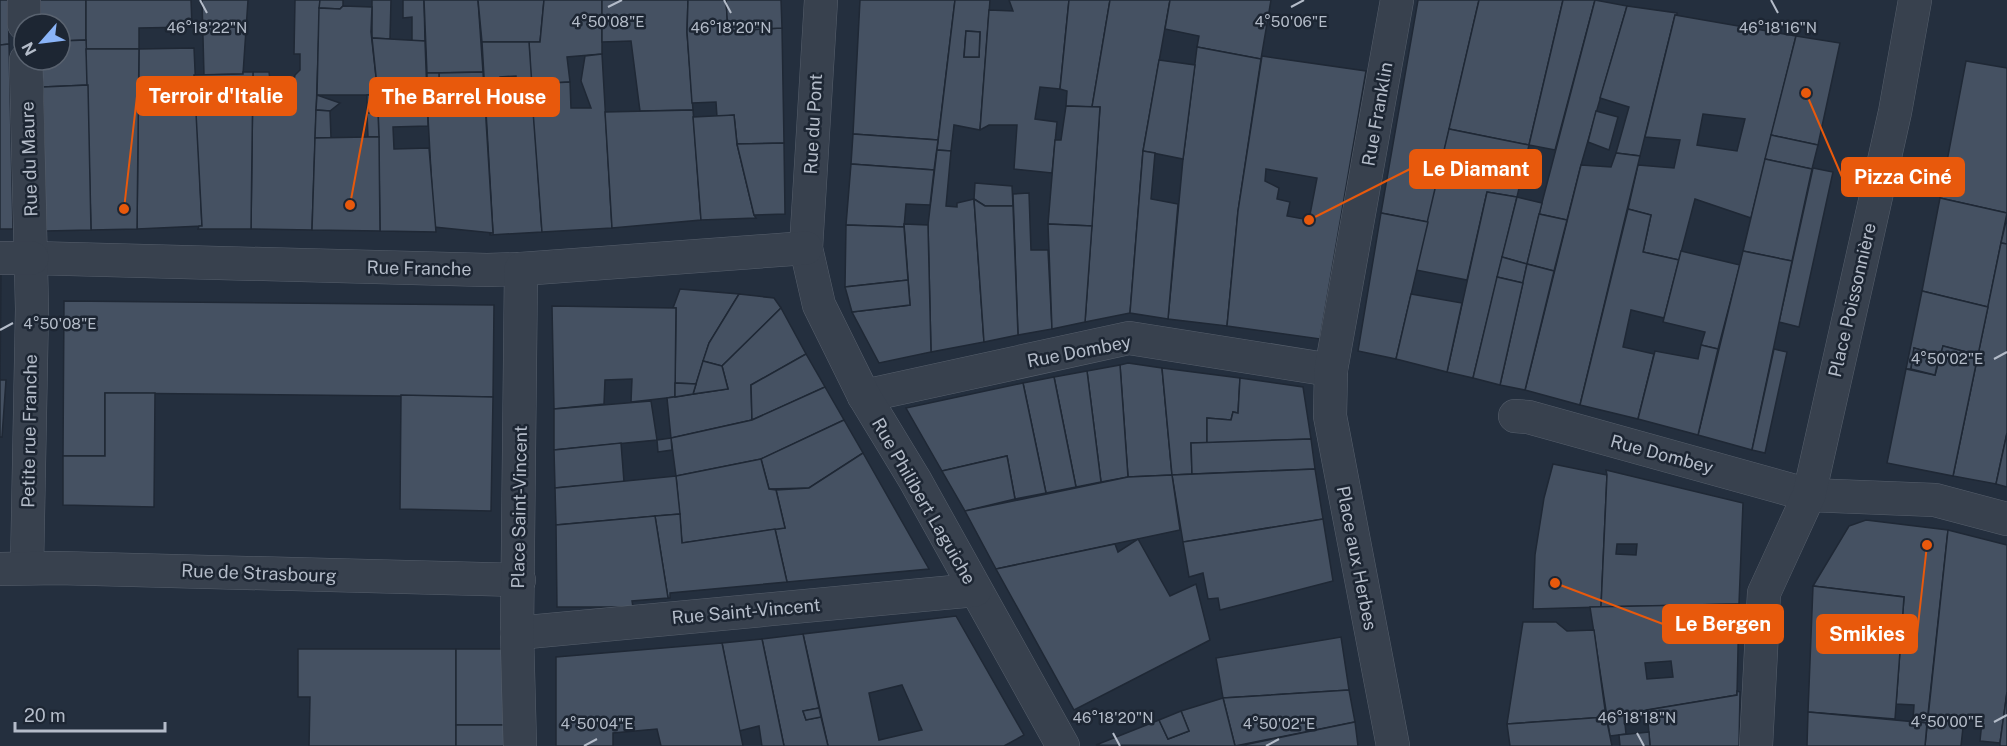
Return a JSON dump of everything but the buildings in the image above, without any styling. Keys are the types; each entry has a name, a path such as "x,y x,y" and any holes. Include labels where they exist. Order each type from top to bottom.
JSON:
{"street":[{"name":"Rue du Pont","path":"806,248 821,0"},
{"name":"Rue Franklin","path":"1332,370 1397,0"},
{"name":"Place Poissonnière","path":"1756,746 1764,593 1810,489 1895,112 1915,0"},
{"name":"Rue du Maure","path":"26,72 32,258"},
{"name":"Rue Franche","path":"0,258 487,270 806,248"},
{"name":"Rue Philibert Laguiche","path":"806,248 819,305 864,396 915,480 1063,746"},
{"name":"Petite rue Franche","path":"13,568 32,258"},
{"name":"Place Saint-Vincent","path":"520,746 518,633 521,269"},
{"name":"Rue Dombey","path":"864,396 1129,338 1332,370"},
{"name":"Place aux Herbes","path":"1332,370 1330,416 1393,746"},
{"name":"Rue Dombey","path":"1515,416 1528,417 1810,489 1935,500 2007,519"},
{"name":"Rue de Strasbourg","path":"13,568 519,580"},
{"name":"Rue Saint-Vincent","path":"518,633 975,590"}],"place":[{"name":"Pizza Ciné","path":"1806,93"},
{"name":"The Barrel House","path":"350,205"},
{"name":"Terroir d'Italie","path":"124,209"},
{"name":"Le Diamant","path":"1309,220"},
{"name":"Smikies","path":"1927,545"},
{"name":"Le Bergen","path":"1555,583"}]}
